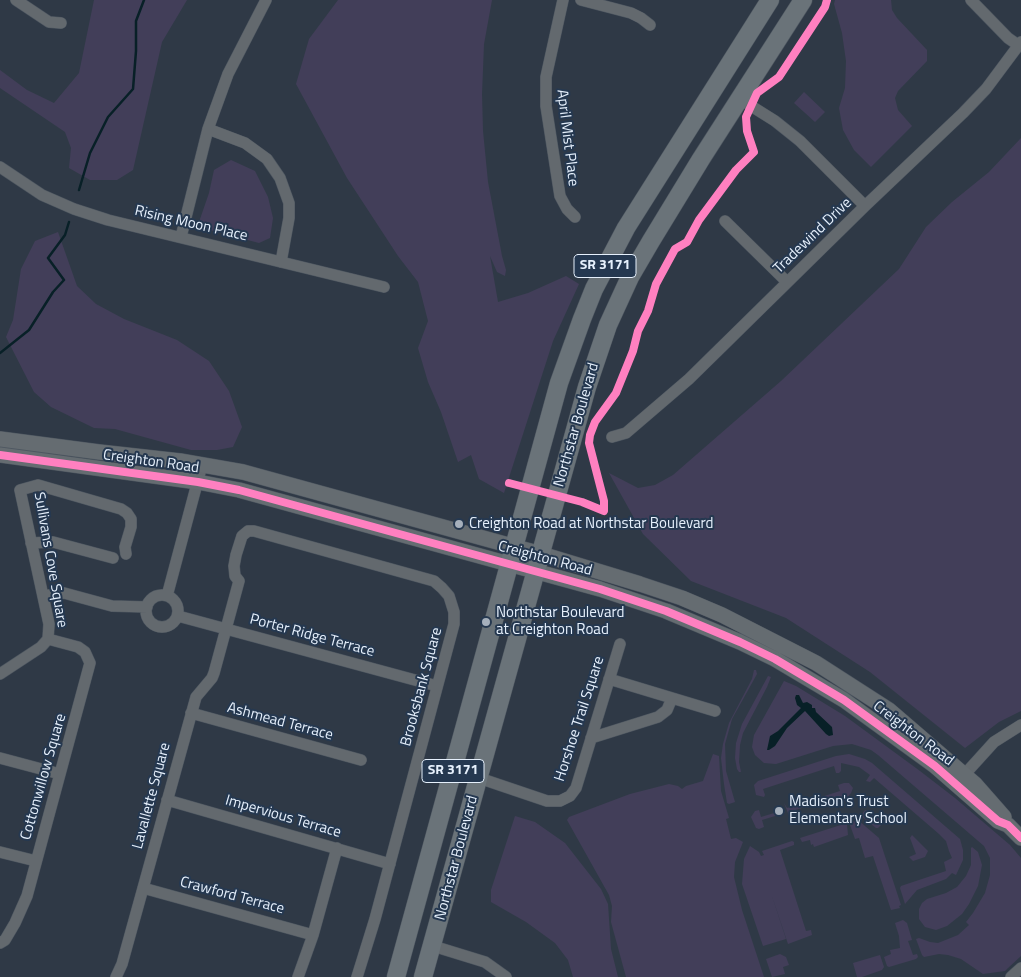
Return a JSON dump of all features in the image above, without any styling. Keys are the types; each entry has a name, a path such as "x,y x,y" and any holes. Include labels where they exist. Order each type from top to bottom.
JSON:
{"main road":[{"name":"Northstar Boulevard","path":"396,977 559,383 594,289 626,228 770,0"},
{"name":"Northstar Boulevard","path":"423,977 587,387 608,325 630,277 803,0"}],"street":[{"path":"16,0 49,22 62,23"},
{"path":"181,237 208,129 228,74 266,0"},
{"name":"April Mist Place","path":"563,0 546,77 546,106 560,196 567,209 575,217"},
{"path":"581,0 631,13 650,25"},
{"path":"971,0 1008,38 1020,44"},
{"name":"Tradewind Drive","path":"612,437 626,433 689,379 986,90 1020,44"},
{"path":"740,99 775,121 800,141 865,206"},
{"path":"208,129 245,143 267,159 280,178 289,203 289,218 281,262"},
{"name":"Rising Moon Place","path":"0,167 42,195 74,209 108,220 384,286"},
{"path":"725,221 787,282"},
{"name":"Creighton Road","path":"0,439 180,460 243,472 514,546 682,598 764,635 816,662 889,710 965,774 1003,815 1008,825 1021,838"},
{"name":"Creighton Road","path":"0,455 198,482 239,490 600,589 666,610 732,638 775,659 868,716 935,766 998,821 1008,825"},
{"path":"167,596 202,465"},
{"name":"Sullivans Cove Square","path":"0,674 42,647 48,639 49,624 20,490 38,485 121,509 131,519 125,547 126,554"},
{"name":"Brooksbank Square","path":"226,628 239,581 235,576 236,555 242,536 254,531 434,581 449,596 454,612 454,624 358,977"},
{"path":"31,543 53,542 113,558"},
{"path":"43,596 64,594 112,606 146,607"},
{"path":"160,595 167,596 177,604 178,616 170,626 158,627 148,620 146,607 154,597 160,595"},
{"name":"Porter Ridge Terrace","path":"178,616 437,686"},
{"name":"Lavallette Square","path":"120,976 191,713 196,697 212,678 226,628"},
{"name":"Cottonwillow Square","path":"0,942 5,940 21,912 90,663 85,652 78,648 48,639"},
{"name":"Horshoe Trail Square","path":"479,778 547,801 560,802 570,796 576,788 620,644"},
{"path":"609,679 715,711"},
{"path":"591,738 658,717 667,710 672,698"},
{"name":"Ashmead Terrace","path":"191,713 361,760"},
{"path":"965,774 994,742 1021,725"},
{"path":"0,758 60,774"},
{"name":"Impervious Terrace","path":"167,800 390,864"},
{"path":"298,977 313,935 337,848"},
{"path":"0,852 36,861"},
{"name":"Crawford Terrace","path":"143,888 313,935"},
{"path":"433,946 485,962 506,977"},
{"path":"1011,977 1021,968"}],"shaded area":[{"path":"94,0 187,0 162,42 133,170 117,180 90,180 69,168 71,148 65,132 0,88 0,70 27,90 54,103 79,73"},
{"path":"338,0 492,0 484,44 482,94 483,131 488,182 506,270 505,276 497,272 490,256 498,302 528,293 566,276 579,284 553,341 504,493 479,479 471,455 458,462 441,412 428,382 418,348 428,321 418,282 398,256 347,178 296,84 309,39"},
{"path":"835,0 891,0 892,10 897,18 927,50 927,61 898,91 895,98 898,110 912,126 871,167 854,150 843,130 839,108 845,88 846,61 842,33 834,4"},
{"path":"804,92 825,112 815,122 794,103"},
{"path":"1021,138 1021,711 999,722 965,748 870,672 786,618 691,581 643,534 609,473 638,488 655,485 673,475 781,381 899,269 926,227 952,202 989,172"},
{"path":"231,160 255,171 268,197 273,218 270,238 259,243 210,230 199,222 209,193 214,170"},
{"path":"58,232 77,286 96,304 124,319 177,340 209,361 229,391 242,427 233,447 217,450 191,450 115,429 94,428 51,407 34,392 6,337 13,320 21,269 35,241"},
{"path":"754,670 756,670 757,674 732,719 725,744 726,771 735,802 729,804 727,803 721,758 723,744 729,723 752,679"},
{"path":"768,676 771,677 767,687 743,733 739,762 741,772 739,772 735,758 736,743 742,724"},
{"path":"784,681 796,686 845,716 920,771 1010,845 1021,858 1021,956 1005,971 983,974 961,959 948,955 939,954 924,957 916,939 919,938 938,943 958,935 969,925 966,922 985,893 990,875 990,858 984,846 871,750 852,744 833,746 776,764 764,763 755,755 752,747 754,735"},
{"path":"713,754 719,756 721,791 729,818 726,819 731,839 736,838 743,842 735,862 734,877 742,910 764,977 626,977 611,922 612,906 609,895 567,820 569,817 630,794 669,784 682,789 703,781"},
{"path":"849,754 872,763 960,839 963,860 956,875 952,873 946,879 917,890 905,904 901,886 946,871 944,862 952,858 946,841 939,834 874,778 870,782 866,781 870,775 859,767 841,763 841,771 839,773 836,773 834,766 763,789 764,797 756,795 754,785 758,781 836,756"},
{"path":"849,783 853,788 844,802 839,803 837,797 789,812 790,818 784,803 787,808 840,791 838,785"},
{"path":"759,810 761,817 784,810 785,813 762,820 764,827 759,829 756,828 751,817 755,811"},
{"path":"865,810 868,810 882,821 878,828 862,817 861,815"},
{"path":"515,816 535,822 565,843 601,889 608,904 611,949 618,977 573,977 568,960 555,943 526,922 491,902 491,890"},
{"path":"858,820 879,838 901,905 899,906 900,908 891,910 873,856 865,858 859,838 855,839 850,825 851,822"},
{"path":"844,824 847,825 848,835 814,847 813,844 811,845 810,840 802,842 800,838"},
{"path":"912,835 928,851 925,857 913,861 909,857 916,854 910,838"},
{"path":"792,841 794,845 780,850 806,931 811,930 812,935 788,944 771,893 786,939 763,946 742,884 744,859 750,846 759,852 761,856 764,855 762,851"},
{"path":"972,847 978,852 982,865 978,886 969,904 962,914 947,926 936,930 925,927 919,919 919,909 922,903 927,899 957,887 966,876 971,865"},
{"path":"903,920 907,923 912,940 908,941 913,955 917,954 918,957 889,967 884,957 891,954 890,950 900,948 895,923"},
{"path":"780,954 786,957 789,965 783,967 785,974 772,977 766,959"},
{"path":"880,955 884,967 882,970 857,977 853,963"}],"water":[{"path":"796,695 799,695 803,703 807,702 812,705 812,708 815,708 816,712 832,727 833,735 829,736 826,734 805,711 787,728 775,746 767,750 770,736 778,731 801,708 797,705"}],"waterway":[{"path":"79,190 90,153 108,117 133,89 136,21 144,0"},
{"path":"0,353 29,330 53,292 64,280 48,258 65,235 69,222"}],"cycle path":[{"path":"509,483 582,502 604,511 604,501 589,443 595,422 616,393 633,351 638,331 648,311 656,284 675,249 687,242 699,220 736,170 754,152 747,131 746,117 757,93 779,77 825,7 827,0"},
{"path":"0,455 198,482 239,490 600,589 666,611 775,659 844,700 935,766 998,821 1008,825 1021,838"}],"place":[{"name":"Creighton Road at Northstar Boulevard","path":"459,524"},
{"name":"Northstar Boulevard at Creighton Road","path":"486,622"},
{"name":"Madison's Trust Elementary School","path":"779,811"}]}
